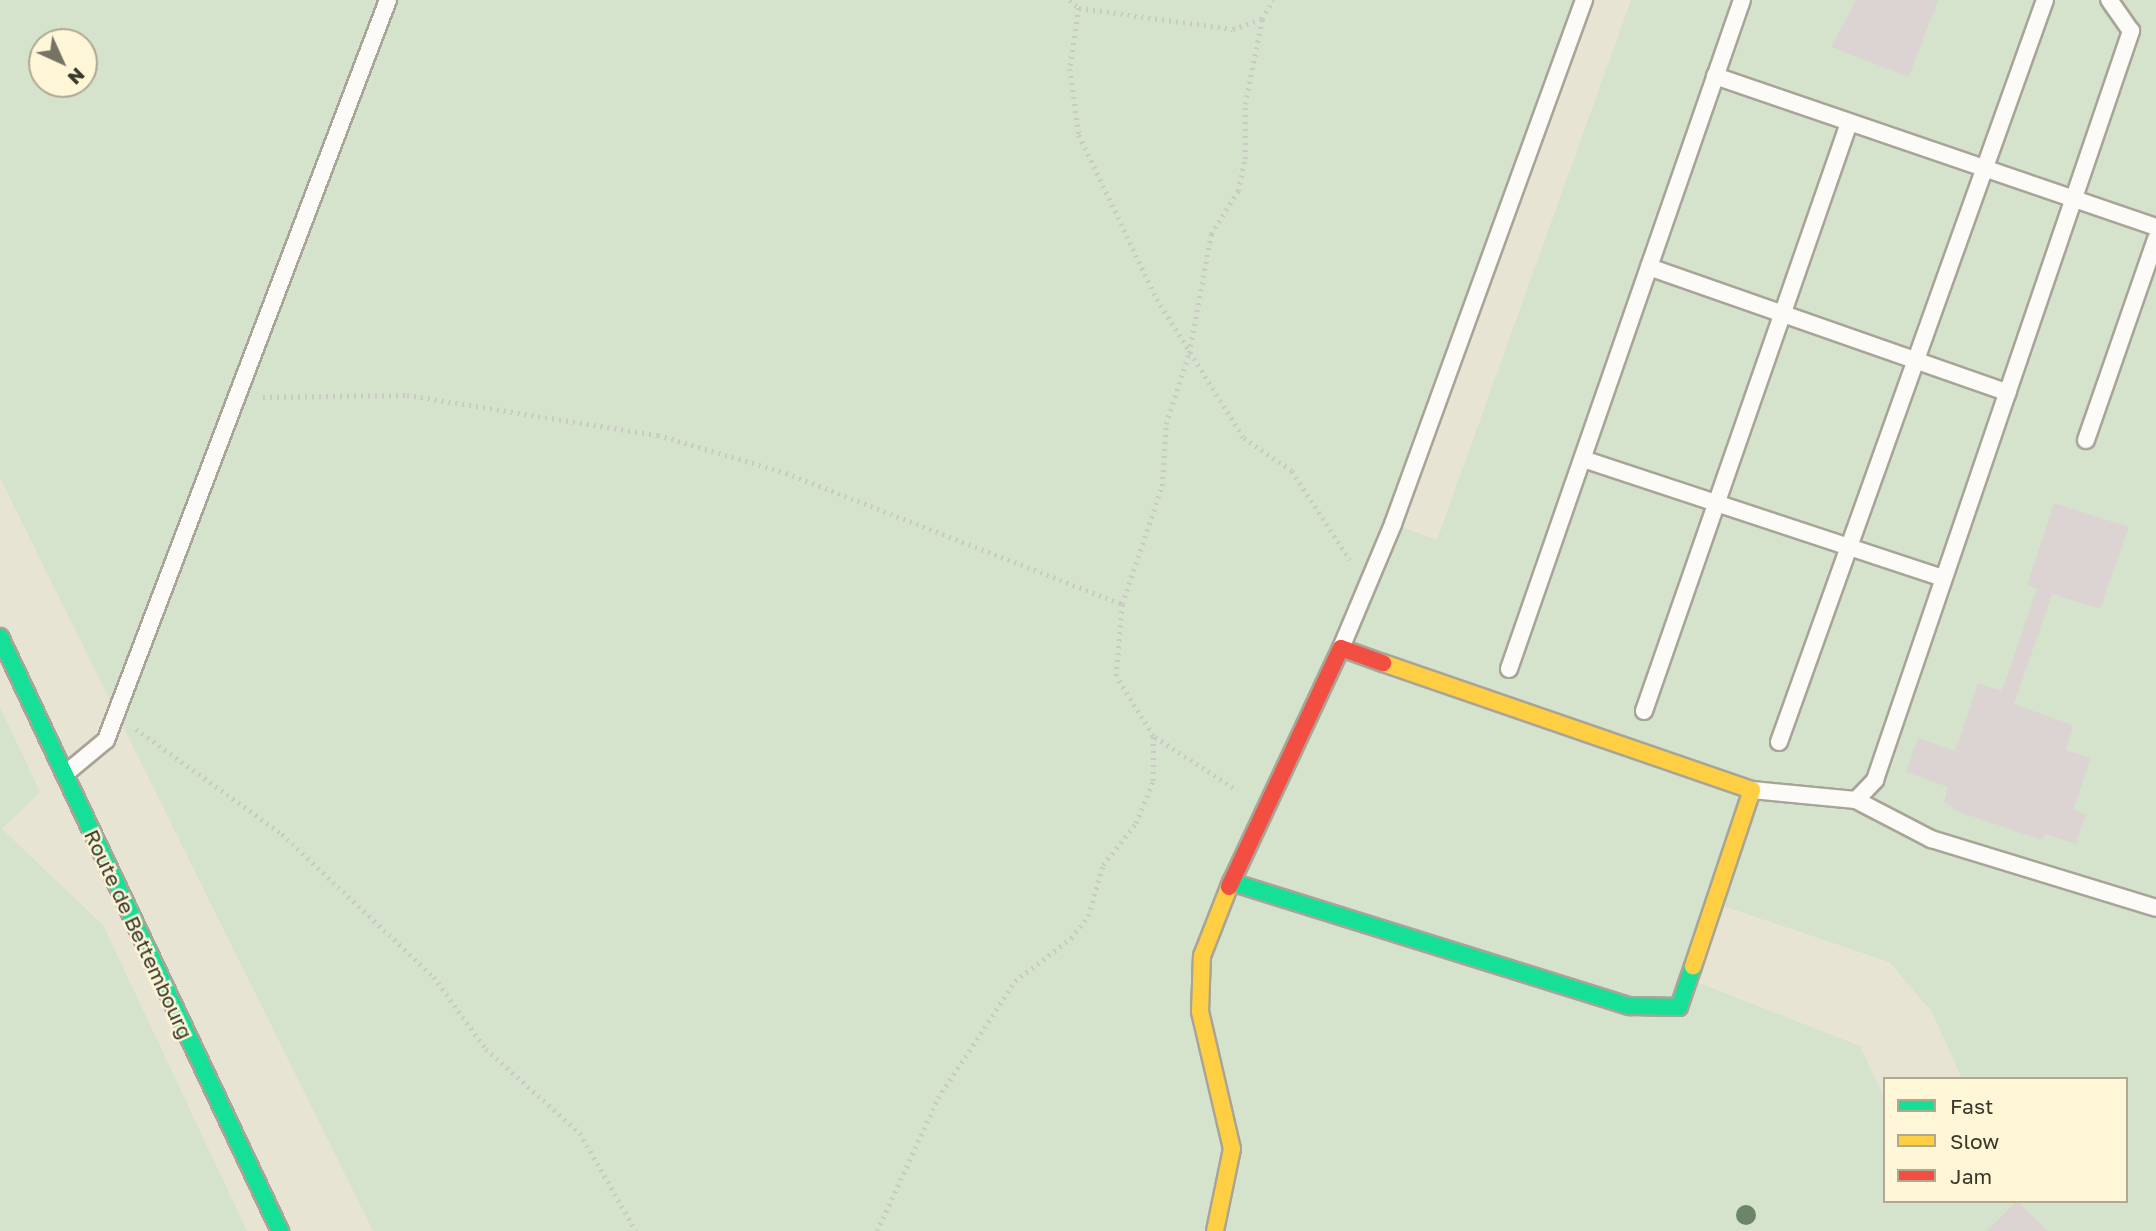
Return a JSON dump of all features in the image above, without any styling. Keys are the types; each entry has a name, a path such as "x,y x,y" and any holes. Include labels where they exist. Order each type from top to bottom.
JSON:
{"street":[{"name":"Route de Bettembourg","path":"0,637 280,1231"},
{"path":"1215,1231 1232,1149 1200,1012 1202,956 1231,882 1260,812 1341,648 1752,790 1679,1007 1630,1006 1231,882"}],"lane":[{"path":"65,774 106,740 388,0"},
{"path":"1341,648 1367,587 1584,0"},
{"path":"1509,669 1742,0"},
{"path":"1779,742 2045,0"},
{"path":"1856,800 1875,780 2076,200 2131,31 2109,0"},
{"path":"1715,76 2156,227"},
{"path":"1644,711 1849,123"},
{"path":"2086,440 2156,239"},
{"path":"1649,267 2008,393"},
{"path":"1583,459 1943,578"},
{"path":"1752,790 1856,800 1931,839 2156,908"}],"path":[{"path":"1070,0 1079,8 1233,29 1262,19"},
{"path":"1260,812 1221,779 1153,736 1116,676 1122,604 1148,542 1162,486 1166,424 1189,353 1211,234 1238,191 1245,159 1245,104 1262,19 1273,0"},
{"path":"1079,8 1070,69 1079,135 1189,353 1244,438 1292,471 1367,587"},
{"path":"238,398 407,395 659,435 786,473 1122,604"},
{"path":"115,715 282,834 434,977 486,1049 580,1133 636,1231"},
{"path":"877,1231 938,1098 1014,981 1071,938 1088,916 1103,865 1136,823 1153,781 1153,736"}],"green space":[{"path":"0,0 1584,0 1394,524 1437,540 1631,0 2156,0 2156,1231 373,1231 0,478","holes":["1714,903 1889,962 1932,1012 1961,1077 2128,1077 2128,1203 1883,1203 1883,1095 1860,1046 1689,979"]},
{"path":"0,707 40,792 2,829 103,925 247,1231 0,1231"}],"building":[{"path":"1856,0 1938,0 1909,77 1831,47"},
{"path":"2054,503 2129,527 2100,609 2052,594 2014,704 2073,725 2066,750 2091,758 2073,810 2086,814 2076,844 2045,834 2042,840 1959,812 1944,802 1948,787 1906,772 1918,738 1955,751 1978,683 2002,691 2037,589 2027,585"},
{"path":"2015,1203 2019,1203 2048,1231 1987,1231"}],"traffic: fast":[{"path":"0,637 280,1231"},
{"path":"1231,882 1630,1006 1679,1007 1693,966"}],"traffic: slow":[{"path":"1383,663 1752,790 1693,966"},
{"path":"1215,1231 1232,1149 1200,1012 1202,956 1229,887"}],"traffic: jam":[{"path":"1229,887 1341,648 1383,663"}]}
